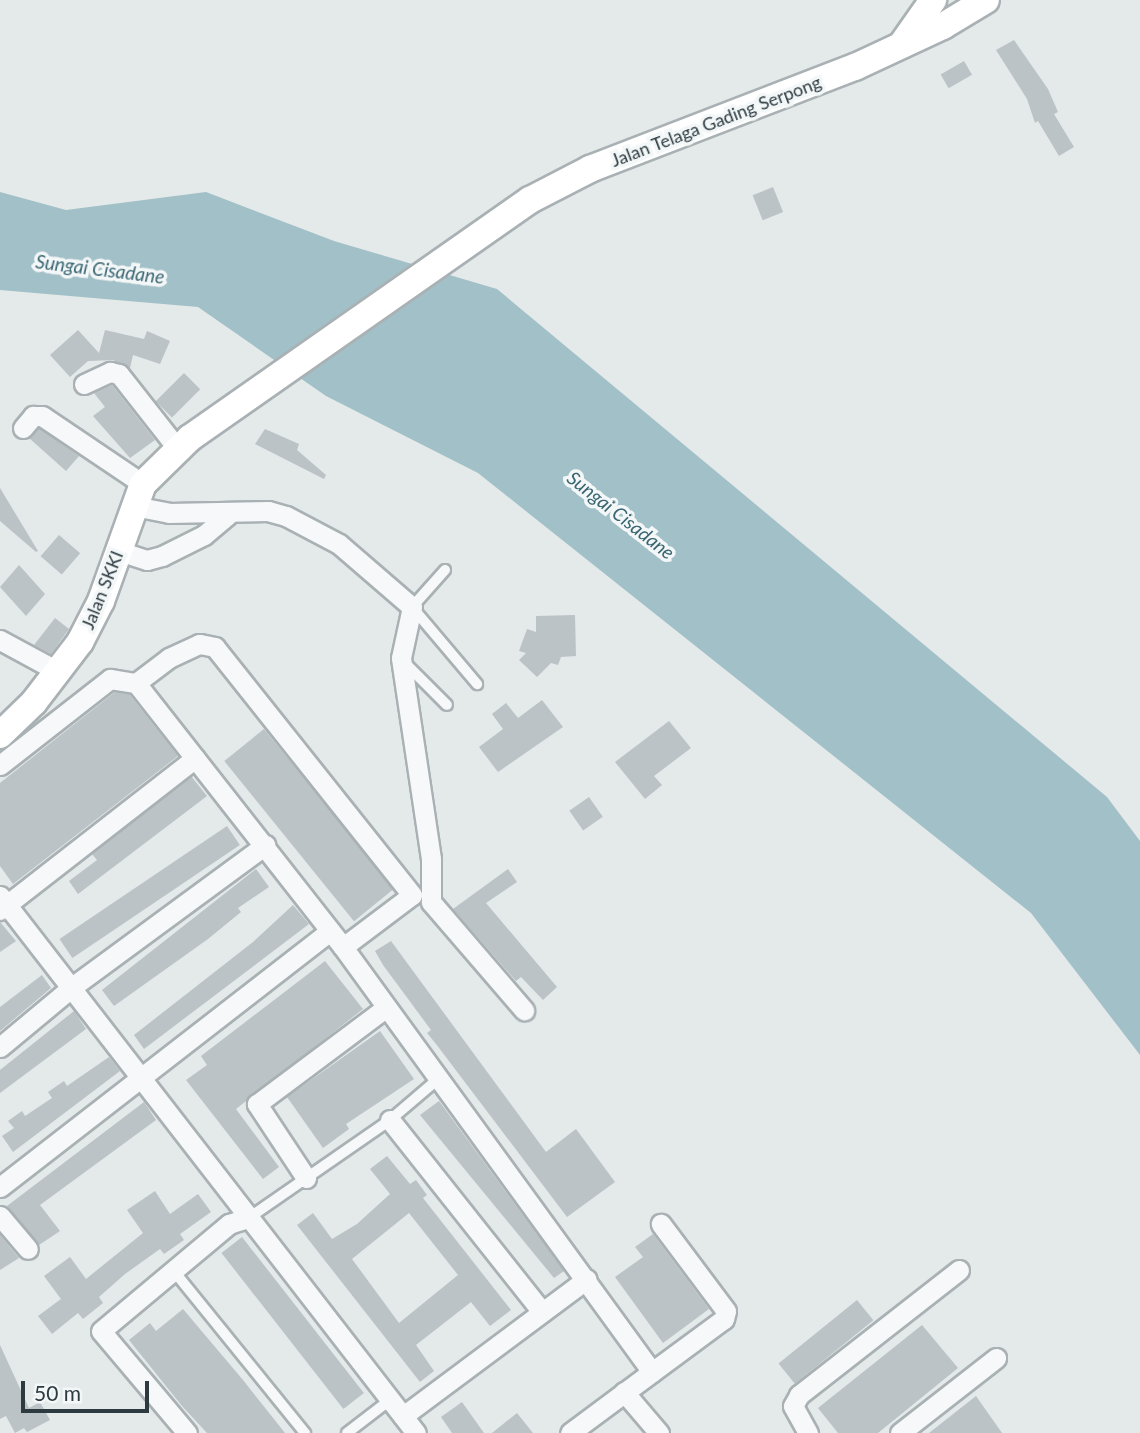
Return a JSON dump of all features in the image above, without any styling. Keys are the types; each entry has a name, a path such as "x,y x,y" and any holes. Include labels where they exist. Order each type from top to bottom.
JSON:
{"main road":[{"name":"Jalan Telaga Gading Serpong","path":"902,44 933,0"},
{"name":"Jalan Telaga Gading Serpong","path":"184,443 530,200 590,169 810,87 902,44 968,4"},
{"name":"Jalan SKKI","path":"0,735 59,672 102,601 139,495 184,443"}],"street":[{"path":"85,384 110,372 119,374 184,443"},
{"path":"23,428 33,416 41,416 139,495 228,515 268,511 311,527 339,544 412,607 401,658 431,859 431,902 524,1010"},
{"path":"119,551 147,559 162,556 204,535 228,515"},
{"path":"0,640 59,672"},
{"path":"136,683 169,658 199,644 215,647 412,895 343,947"},
{"path":"0,765 110,679 136,683 343,947 384,1009 587,1279 652,1371"},
{"path":"195,758 2,903 72,987 416,1433"},
{"path":"0,1047 72,987 265,845"},
{"path":"0,1187 330,931"},
{"path":"306,1178 257,1104 384,1009"},
{"path":"390,1120 542,1312"},
{"path":"0,1216 28,1249"},
{"path":"187,1433 100,1331 229,1224 250,1217"},
{"path":"570,1433 724,1319 726,1311 661,1224"},
{"path":"806,1432 793,1406 799,1395 959,1270"},
{"path":"403,1416 587,1279"},
{"path":"900,1433 996,1358"},
{"path":"624,1392 659,1433"}],"lane":[{"path":"445,570 412,607 477,684"},
{"path":"401,658 447,705"},
{"path":"250,1217 390,1120 438,1079"},
{"path":"173,1270 305,1433"},
{"path":"347,1433 390,1401"}],"water":[{"name":"Sungai Cisadane","path":"0,192 66,210 206,192 334,241 497,289 1107,797 1140,841 1140,1055 1031,913 478,473 326,396 198,307 0,290"}],"building":[{"path":"1014,40 1048,89 1058,112 1054,114 1074,147 1059,156 1038,121 1035,123 1027,99 996,50"},
{"path":"964,61 972,75 949,88 941,74"},
{"path":"773,187 783,212 763,220 753,195"},
{"path":"78,330 99,353 105,330 144,339 147,331 170,341 160,364 133,355 130,368 113,360 88,361 70,377 50,355"},
{"path":"184,373 200,389 172,418 156,401"},
{"path":"112,385 155,440 130,458 93,416 105,407 94,393"},
{"path":"39,428 79,456 66,471 29,438"},
{"path":"265,429 299,444 297,450 326,475 324,479 255,444"},
{"path":"0,488 38,551 0,521"},
{"path":"59,535 80,553 62,575 41,556"},
{"path":"19,565 45,594 26,616 0,587"},
{"path":"575,615 576,656 561,657 558,665 551,663 537,677 519,660 526,653 519,651 527,629 536,632 536,616"},
{"path":"55,618 69,629 51,654 34,645"},
{"path":"115,692 129,694 178,756 13,884 0,866 0,783"},
{"path":"542,700 563,727 498,772 479,747 503,729 492,714 506,703 518,718"},
{"path":"669,721 691,748 654,776 662,785 645,799 615,762"},
{"path":"264,729 394,889 354,921 224,761"},
{"path":"191,776 207,796 78,894 69,881 97,860 92,854"},
{"path":"589,797 603,817 583,830 569,811"},
{"path":"227,826 240,845 72,958 60,939"},
{"path":"256,869 269,887 238,908 241,912 208,939 114,1006 102,990"},
{"path":"508,869 517,882 486,903 557,987 543,1000 521,977 516,981 453,909"},
{"path":"293,905 309,924 144,1049 134,1035 253,942"},
{"path":"0,922 16,941 0,952"},
{"path":"391,941 546,1152 576,1129 615,1182 567,1217 427,1033 431,1030 383,965 375,951"},
{"path":"325,961 363,1009 236,1109 279,1167 263,1179 186,1080 207,1065 201,1056"},
{"path":"42,975 51,988 0,1031 0,1007"},
{"path":"74,1011 86,1029 0,1093 0,1070"},
{"path":"380,1031 414,1079 346,1124 349,1129 323,1148 287,1097"},
{"path":"109,1057 120,1071 13,1152 2,1136 14,1128 8,1121 22,1111 25,1116 52,1098 48,1092 64,1081 67,1086"},
{"path":"439,1101 564,1271 554,1278 420,1115"},
{"path":"144,1102 156,1120 40,1205 60,1231 39,1245 7,1206"},
{"path":"387,1156 410,1184 416,1180 427,1195 423,1198 511,1310 490,1326 471,1302 416,1345 434,1371 420,1382 297,1225 313,1213 332,1239 357,1224 390,1194 370,1169","holes":["409,1213 458,1275 399,1323 352,1259"]},
{"path":"155,1191 170,1214 198,1194 211,1212 180,1234 184,1240 164,1254 160,1249 125,1274 99,1297 103,1303 83,1319 78,1313 52,1334 38,1316 61,1299 44,1276 70,1257 86,1279 143,1233 127,1210"},
{"path":"653,1234 709,1309 663,1343 615,1277 643,1257 635,1247"},
{"path":"0,1235 19,1258 0,1270"},
{"path":"242,1237 364,1393 343,1409 222,1253"},
{"path":"857,1300 873,1320 795,1384 779,1364"},
{"path":"183,1309 285,1433 207,1433 182,1406 129,1340 150,1323 156,1331"},
{"path":"922,1325 958,1368 878,1433 838,1433 818,1408"},
{"path":"0,1345 29,1408 40,1402 50,1420 27,1432 24,1428 15,1433 6,1416 0,1419"},
{"path":"976,1396 1002,1433 929,1433"},
{"path":"462,1402 484,1433 452,1433 441,1417"},
{"path":"517,1413 533,1433 492,1433"}]}
